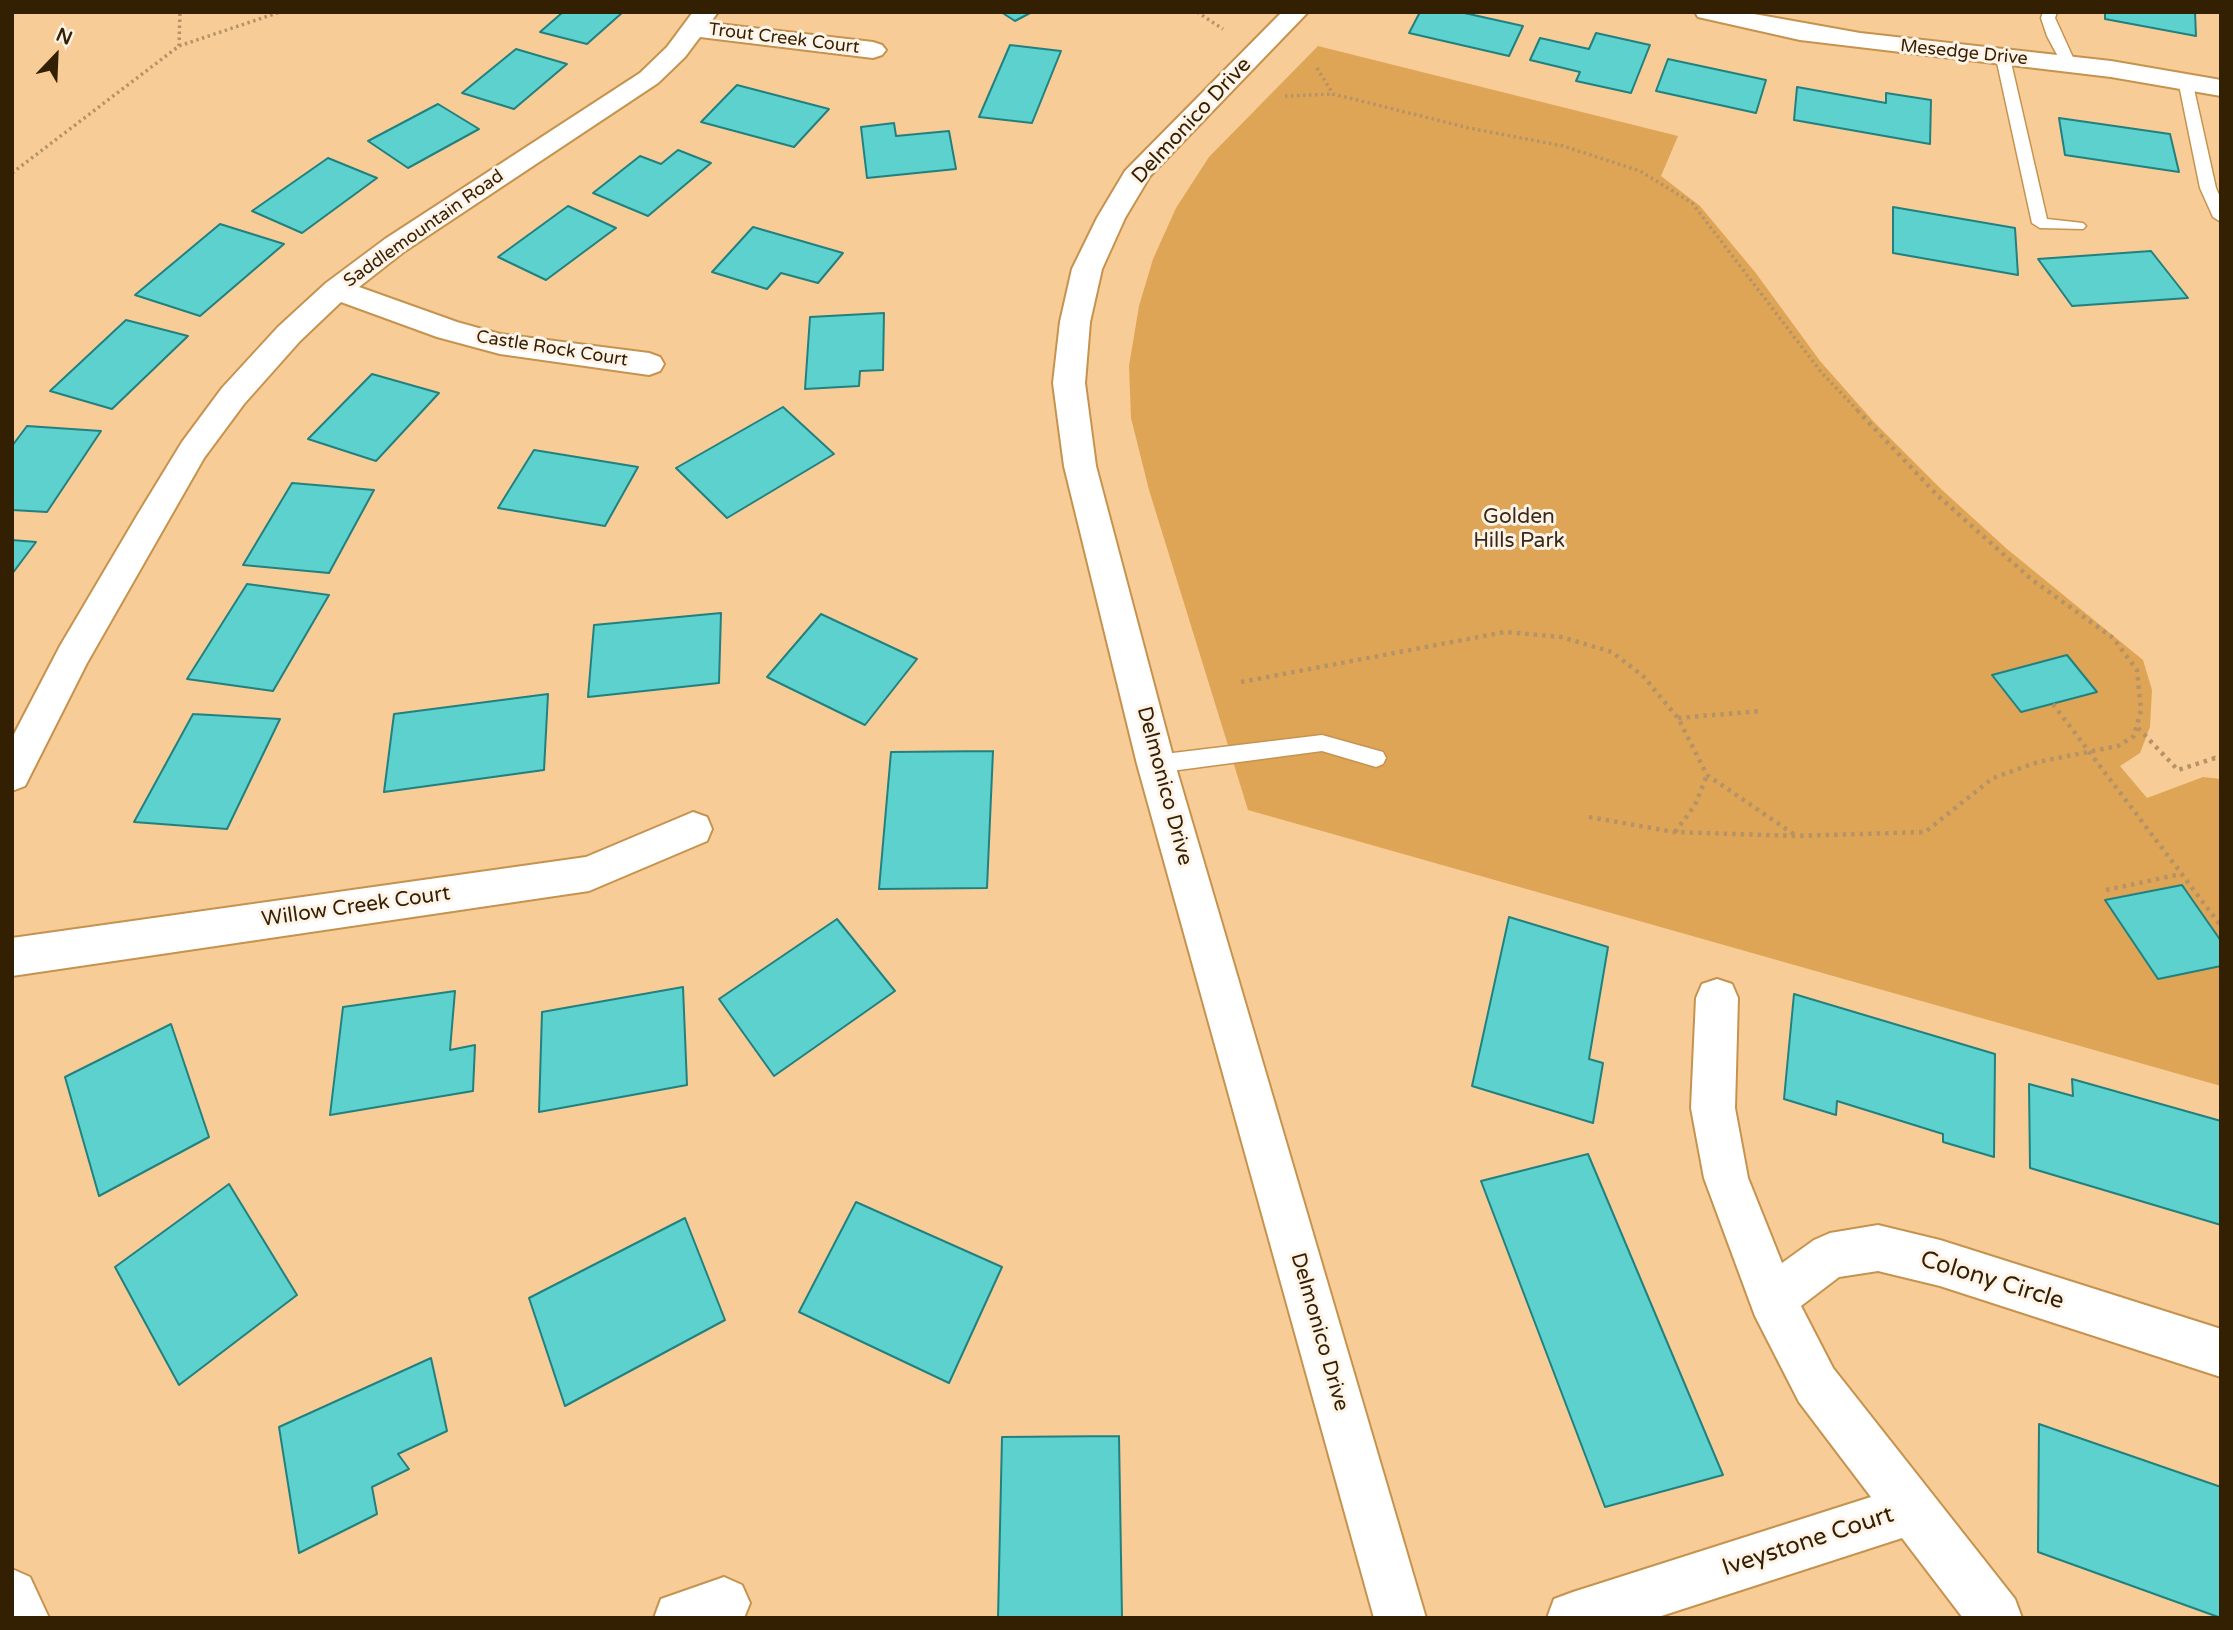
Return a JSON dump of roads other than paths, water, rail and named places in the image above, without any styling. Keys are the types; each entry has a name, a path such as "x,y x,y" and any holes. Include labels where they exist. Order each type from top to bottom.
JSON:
{"street":[{"name":"Delmonico Drive","path":"1296,12 1139,171 1111,218 1087,270 1075,323 1069,383 1080,466 1156,764 1400,1618"},
{"name":"Mesedge Drive","path":"1707,12 1840,38 2069,64 2185,80 2221,88"},
{"name":"Trout Creek Court","path":"700,21 873,50"},
{"name":"Saddlemountain Road","path":"12,775 73,656 193,450 233,396 289,334 336,290 395,245 649,78 700,21"},
{"name":"Castle Rock Court","path":"336,290 448,330 500,344 649,364"},
{"name":"Willow Creek Court","path":"12,957 589,874 693,829"},
{"path":"1717,998 1713,1108 1724,1167 1772,1299 1816,1385 1914,1509"},
{"name":"Colony Circle","path":"1772,1299 1830,1256 1878,1248 1940,1263 2221,1353"},
{"name":"Iveystone Court","path":"1573,1618 1914,1509 1996,1618"},
{"path":"12,1595 23,1618"}],"lane":[{"path":"2050,12 2054,36 2069,64"},
{"path":"2003,58 2040,223 2078,226"},
{"path":"2185,80 2208,188 2221,217"},
{"path":"1156,764 1322,743 1377,758"}],"park label":[{"name":"Golden Hills Park","path":"1519,529"}]}
